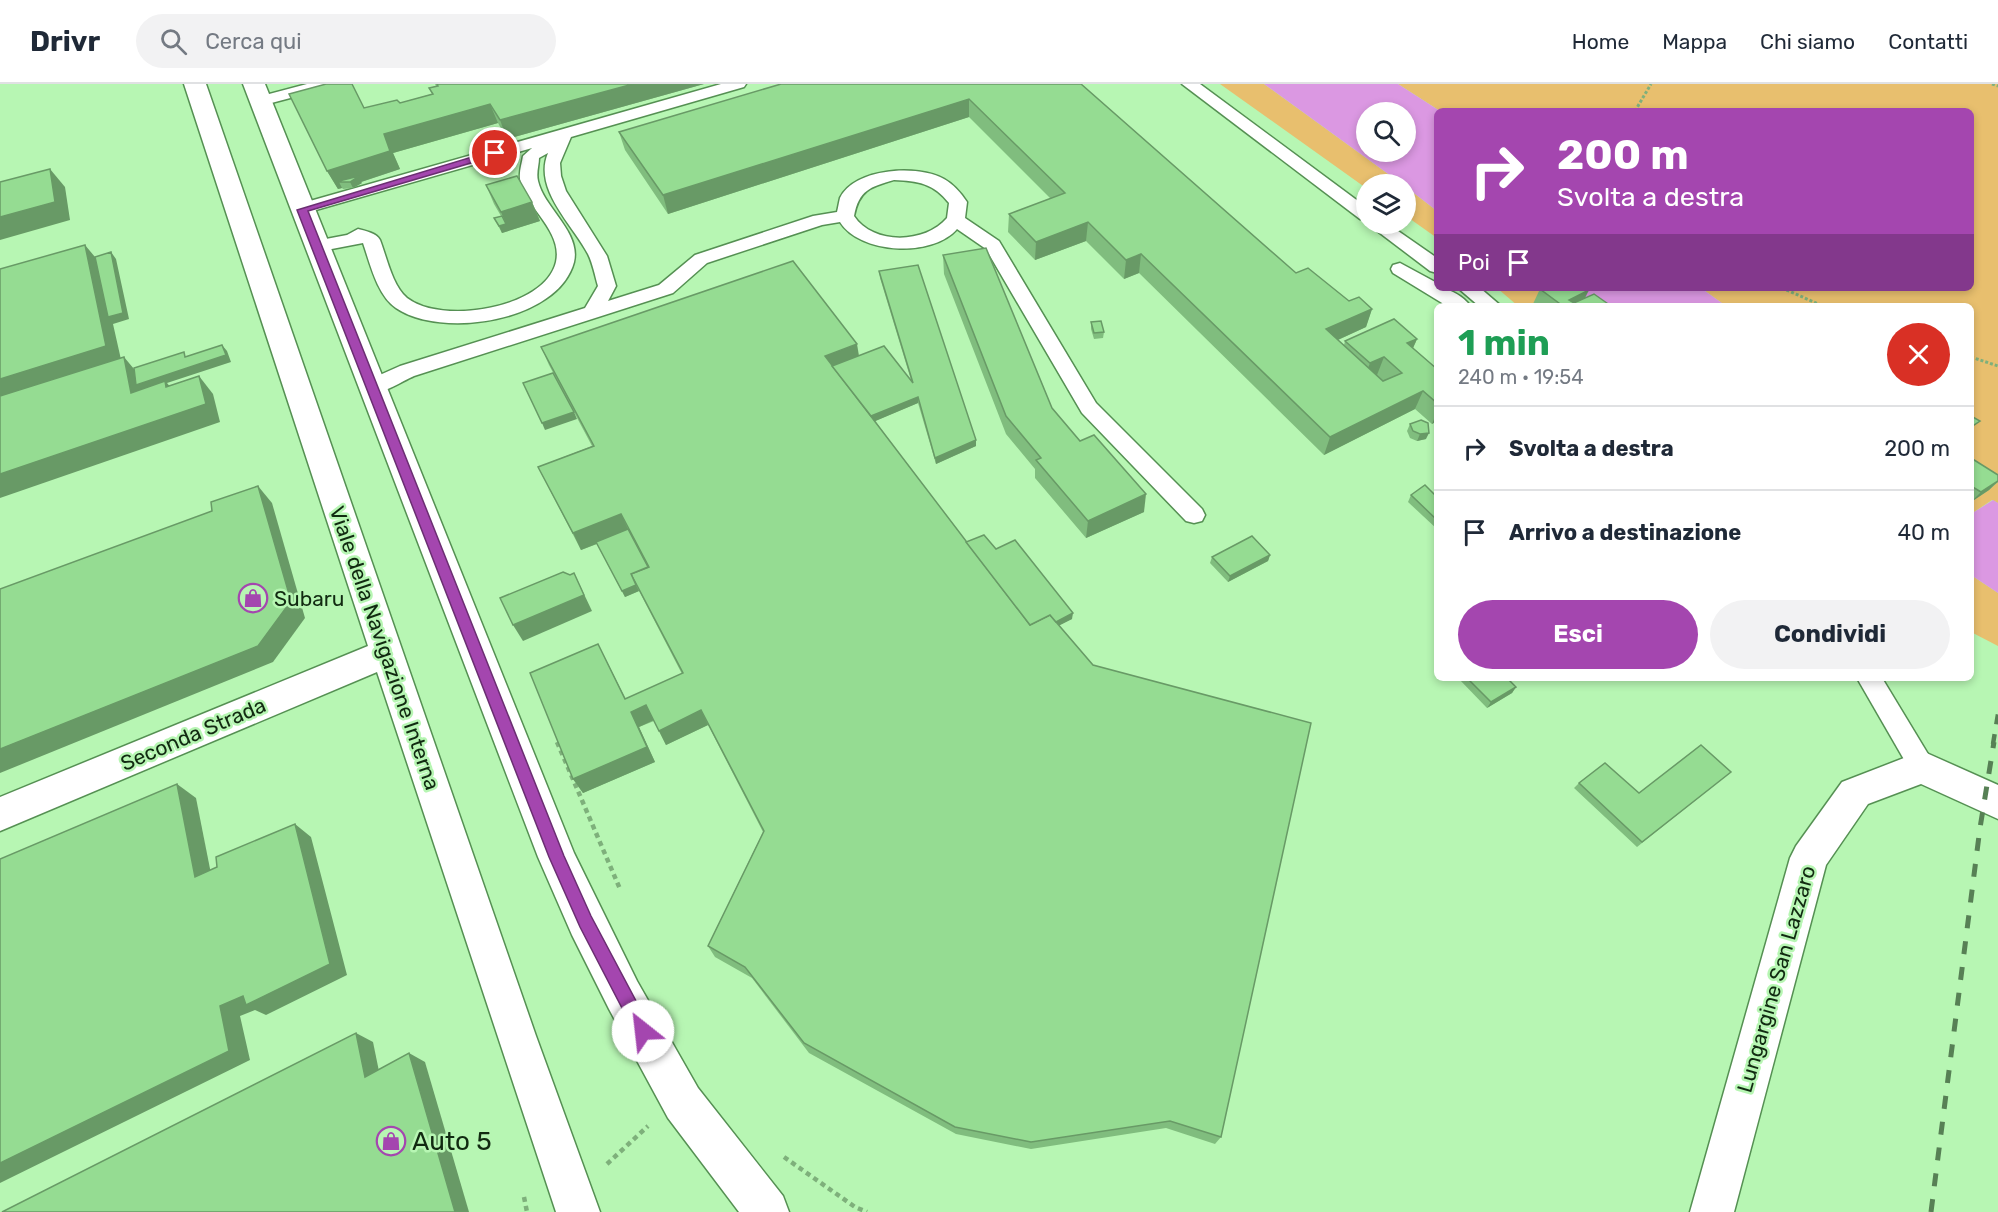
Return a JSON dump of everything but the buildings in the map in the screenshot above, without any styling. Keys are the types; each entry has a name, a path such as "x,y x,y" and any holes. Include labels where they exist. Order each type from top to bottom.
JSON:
{"street":[{"name":"Viale della Navigazione Interna","path":"195,84 575,1204"},
{"path":"257,93 371,387 516,749 556,857 586,922 683,1103 767,1212"},
{"name":"Seconda Strada","path":"0,814 387,653"},
{"path":"1922,767 1998,803"},
{"name":"Lungargine San Lazzaro","path":"1712,1212 1809,858 1855,793 1922,767"}],"lane":[{"path":"257,93 326,84"},
{"path":"302,210 513,147 562,136 738,84"},
{"path":"1190,84 1356,208"},
{"path":"316,246 353,240 358,235 371,240 391,289 402,303 432,315 486,316 527,302 556,285 565,261 564,245 529,179 531,156 562,136"},
{"path":"562,136 552,163 552,176 557,191 598,256 607,286 592,313"},
{"path":"893,175 922,176 946,186 958,202 955,220 941,233 920,241 896,243 872,239 854,229 845,216 849,198 866,183 893,175"},
{"path":"371,387 407,370 666,289 701,259 819,220 845,216"},
{"path":"955,220 993,245 1089,408 1194,515"},
{"path":"1391,234 1434,265"},
{"path":"1400,268 1434,289"},
{"path":"1437,291 1456,303"},
{"path":"1471,291 1488,303"},
{"path":"1871,681 1922,767"}],"path":[{"path":"1637,108 1651,84"},
{"path":"1992,84 1998,86"},
{"path":"1789,291 1816,303"},
{"path":"1974,358 1998,366"},
{"path":"516,749 553,732 624,897"},
{"path":"527,1212 524,1193 575,1204 656,1118 683,1103"},
{"path":"780,1154 855,1207 867,1212"}],"shaded area":[{"path":"1220,84 1264,84 1356,151 1356,162 1372,162 1388,174 1356,174 1356,181"},
{"path":"1264,84 1398,84 1435,108 1434,209 1416,195 1416,174 1388,174 1372,162 1416,162 1416,102 1356,102 1356,151"},
{"path":"1398,84 1998,84 1998,503 1992,500 1974,512 1974,303 1722,303 1705,291 1974,291 1974,108 1435,108"},
{"path":"1416,195 1434,209 1434,236 1416,223"},
{"path":"1500,291 1551,291 1582,303 1514,303"},
{"path":"1570,291 1705,291 1722,303 1586,303"},
{"path":"1993,500 1998,503 1998,593 1974,577 1974,512"},
{"path":"1974,577 1998,593 1998,646 1974,634"}],"railway":[{"path":"1993,744 1998,714"},
{"path":"1931,1212 1980,828 1994,742"}],"place":[{"name":"Subaru","path":"253,598"},
{"name":"Auto 5","path":"391,1141"}],"route":[{"path":"495,153 302,210 516,749 556,857 586,922 643,1031"}]}
